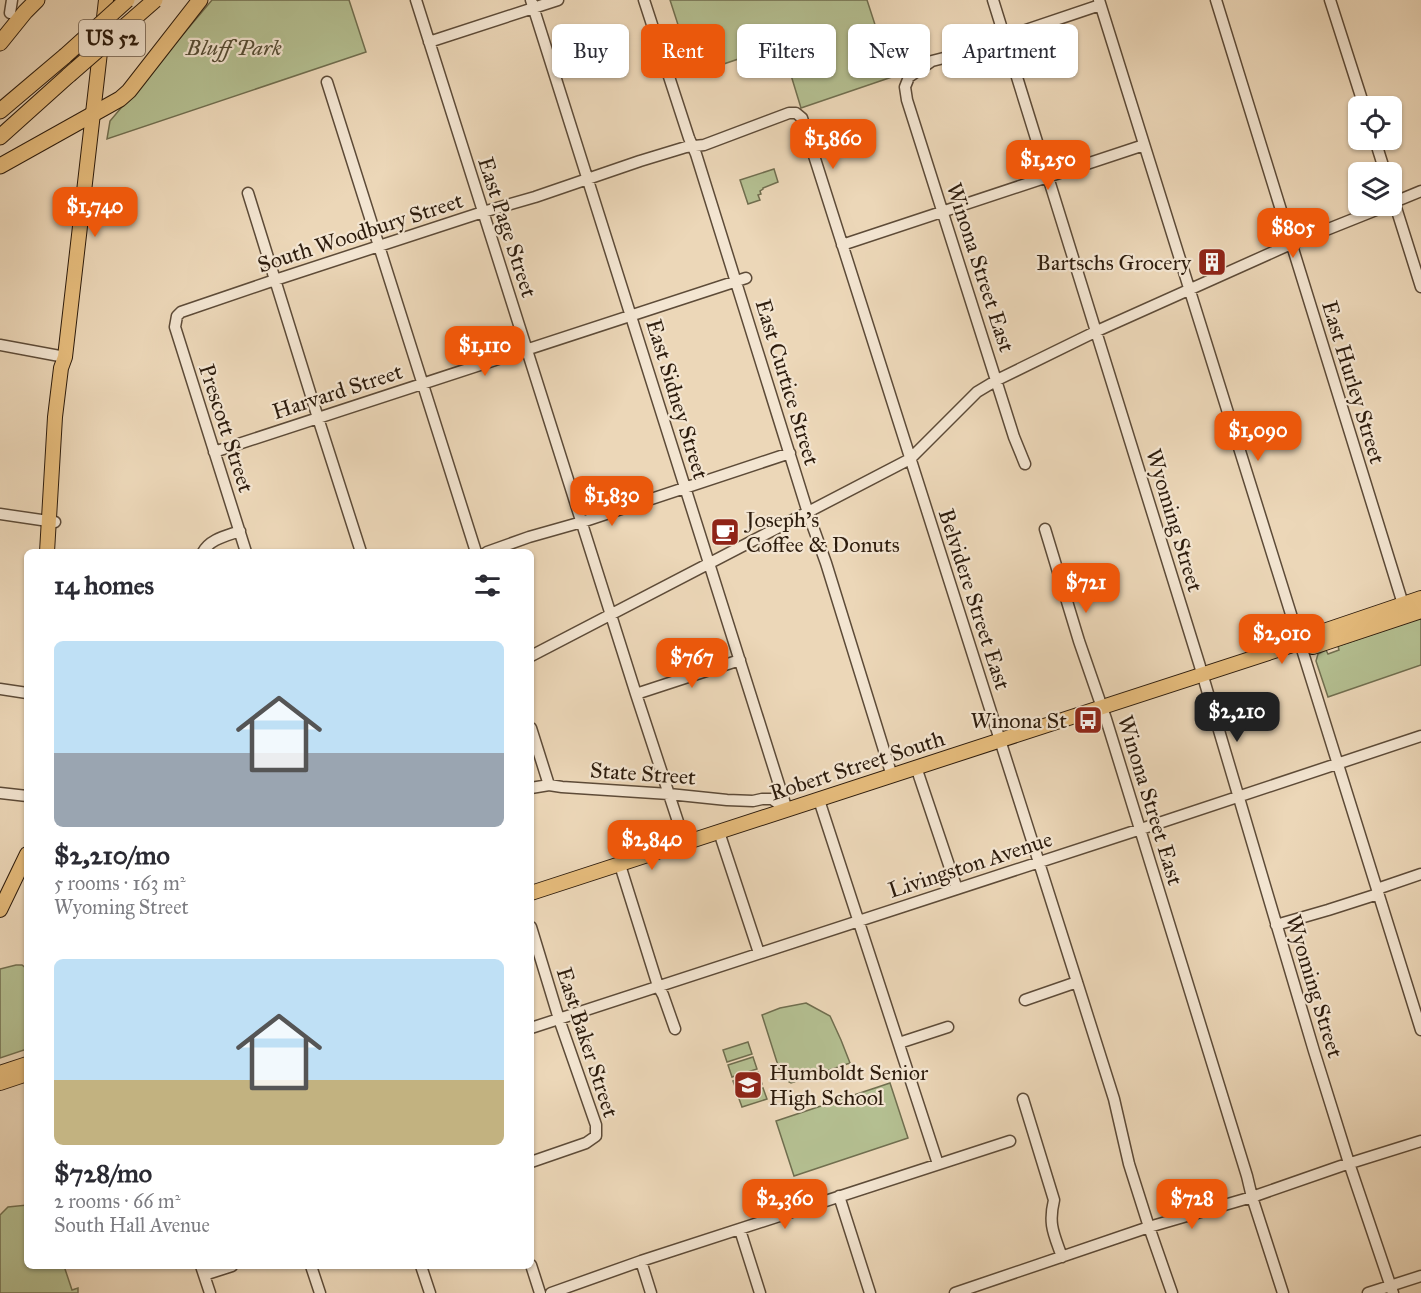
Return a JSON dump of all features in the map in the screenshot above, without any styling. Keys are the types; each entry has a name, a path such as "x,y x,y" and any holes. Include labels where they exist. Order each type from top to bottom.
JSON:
{"highway":[{"path":"0,43 37,0"},
{"name":"US 52","path":"0,111 127,0"},
{"name":"US 52","path":"0,137 155,0"},
{"path":"0,166 116,102 129,91 200,0"}],"main road":[{"path":"53,549 55,417 61,368 65,357 106,0"},
{"path":"47,549 52,521"},
{"name":"Robert Street South","path":"534,892 1299,643 1309,636 1421,598"},
{"name":"Robert Street South","path":"1299,643 1313,647 1421,611"},
{"path":"0,910 24,860"},
{"path":"0,1064 24,1056"},
{"path":"0,1073 24,1065"},
{"path":"0,1083 24,1075"}],"street":[{"path":"10,13 12,0"},
{"name":"East Page Street","path":"416,0 685,843"},
{"path":"429,42 532,4 558,0"},
{"name":"East Curtice Street","path":"644,0 689,138 741,280 808,513 826,563 892,776"},
{"name":"Wyoming Street","path":"993,0 1001,24"},
{"name":"East Hurley Street","path":"1216,0 1403,604"},
{"path":"1330,0 1361,96"},
{"path":"1040,24 1099,2 1299,643 1418,1009 1421,1030"},
{"name":"East Sidney Street","path":"532,4 787,810"},
{"name":"Winona Street East","path":"942,59 932,62 910,76 904,87 1014,437 1025,464"},
{"name":"Wyoming Street","path":"1018,78 1202,675 1314,1051 1392,1289"},
{"path":"327,82 475,549"},
{"name":"South Woodbury Street","path":"177,316 185,310 275,280 686,147 704,145 789,113 796,113"},
{"name":"Belvidere Street East","path":"796,113 802,118 1114,1099 1129,1164 1172,1293"},
{"path":"842,245 1144,145"},
{"path":"1402,197 1421,191"},
{"path":"248,193 360,549"},
{"path":"534,654 910,459 978,392 997,380 1096,331 1356,216"},
{"path":"1396,216 1421,287"},
{"name":"Harvard Street","path":"214,452 741,280"},
{"name":"Prescott Street","path":"177,316 175,327 245,549"},
{"path":"0,345 65,357"},
{"path":"495,549 790,453"},
{"path":"0,514 52,521"},
{"name":"Winona Street East","path":"1045,529 1247,1176 1251,1197 1283,1293"},
{"path":"205,549 212,541 240,531"},
{"path":"636,694 740,660"},
{"path":"0,690 24,693"},
{"name":"Livingston Avenue","path":"534,1027 1421,736"},
{"path":"534,738 549,785"},
{"path":"916,767 957,889"},
{"name":"State Street","path":"534,788 549,785 727,800 772,799 787,810"},
{"path":"0,793 24,796"},
{"path":"819,800 938,1164"},
{"path":"753,801 760,809 763,818"},
{"path":"719,832 759,953"},
{"path":"620,865 658,986 675,1029"},
{"path":"1276,925 1328,910 1421,874"},
{"name":"East Baker Street","path":"534,937 559,1019 596,1125 597,1136 586,1143 534,1161"},
{"path":"1025,1000 1077,982"},
{"path":"898,1043 948,1027"},
{"path":"1023,1099 1054,1200 1050,1215 1051,1225 1062,1257"},
{"path":"551,1293 641,1261 1010,1141"},
{"path":"955,1293 1149,1227 1251,1197 1421,1141"},
{"path":"839,1196 870,1293"},
{"path":"740,1230 760,1293"},
{"path":"641,1261 651,1293"},
{"path":"312,1269 320,1293"},
{"path":"422,1269 430,1293"},
{"path":"532,1269 540,1293"},
{"path":"203,1271 210,1293"},
{"path":"1368,1293 1392,1289 1421,1276"}],"green space":[{"name":"Bluff Park","path":"212,0 349,0 366,52 107,139 110,121"},
{"path":"670,0 867,0 875,24 848,24 848,78 889,78 801,108 792,78 836,78 836,24 737,24 737,59 725,64 725,24 678,24"},
{"path":"834,123 838,125 843,142 834,146 829,143 825,132 828,125"},
{"path":"774,169 778,182 763,188 760,191 761,194 758,195 760,200 748,204 740,180"},
{"path":"1421,618 1421,665 1328,697 1316,661 1318,654 1326,650 1328,654 1339,650 1338,646"},
{"path":"16,965 24,967 24,1050 0,1058 0,969"},
{"path":"806,1003 830,1016 850,1063 791,1083 782,1078 762,1015 780,1008"},
{"path":"748,1042 752,1054 727,1062 723,1050"},
{"path":"753,1057 757,1069 732,1077 728,1065"},
{"path":"758,1072 762,1084 737,1092 733,1081"},
{"path":"890,1083 908,1138 794,1176 776,1121"},
{"path":"763,1088 767,1099 742,1107 738,1096"},
{"path":"24,1205 24,1269 65,1269 72,1290 78,1288 78,1293 0,1293 0,1215 8,1207"}],"place":[{"name":"Bartschs Grocery","path":"1212,262"},
{"name":"Joseph's Coffee & Donuts","path":"725,532"},
{"name":"Winona St","path":"1088,720"},
{"name":"Humboldt Senior High School","path":"748,1085"}]}
